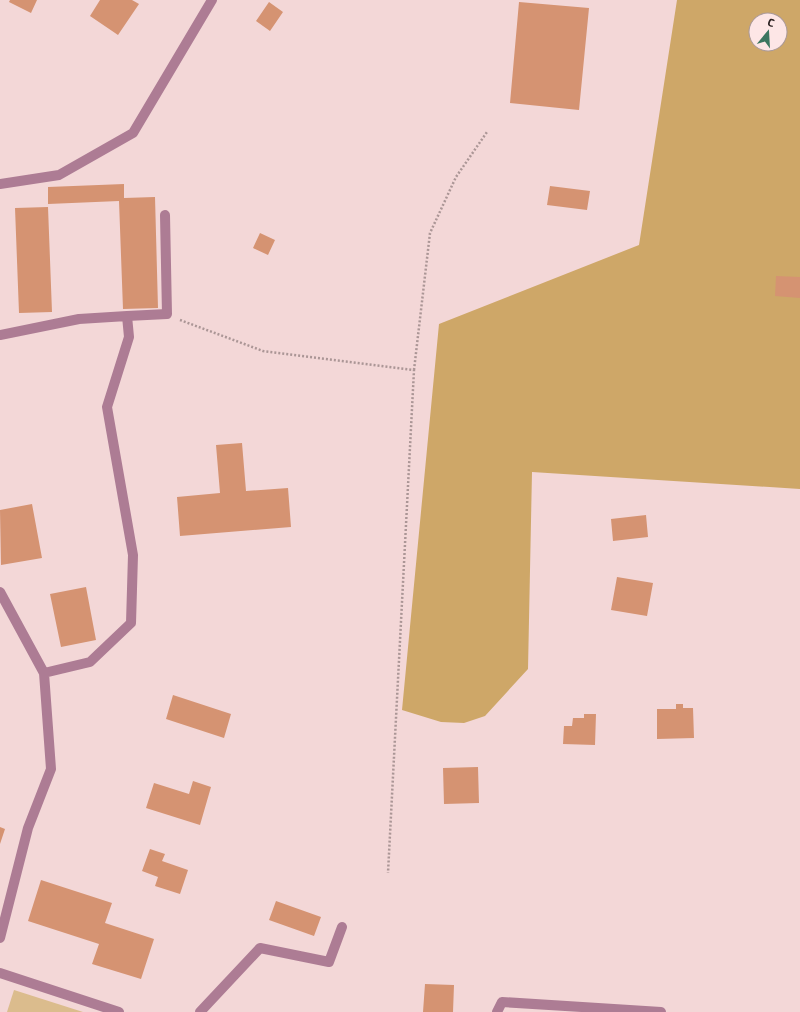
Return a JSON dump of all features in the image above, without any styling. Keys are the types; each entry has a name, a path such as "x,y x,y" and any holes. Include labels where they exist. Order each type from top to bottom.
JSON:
{"street":[{"path":"0,184 58,175 133,133 212,0"},
{"path":"0,335 79,319 166,314 164,215"},
{"path":"44,673 90,662 131,623 132,555 107,407 129,337 127,316"},
{"path":"0,592 44,673 51,769 28,828 0,938"},
{"path":"200,1012 260,948 329,962 342,927"},
{"path":"0,973 119,1012"},
{"path":"497,1012 502,1002 661,1012"}],"path":[{"path":"388,873 414,370 430,233 456,176 487,132"},
{"path":"166,314 263,351 414,370"}],"shaded area":[{"path":"677,0 800,0 800,489 532,472 528,669 485,716 464,723 441,722 402,710 439,324 639,245"},
{"path":"14,990 83,1012 7,1012"}],"building":[{"path":"10,0 37,0 31,13 9,2"},
{"path":"100,0 132,0 139,4 118,35 90,16"},
{"path":"269,2 283,12 270,31 256,21"},
{"path":"519,2 589,8 579,110 510,103"},
{"path":"124,184 124,198 155,197 158,308 123,309 119,201 48,204 48,187"},
{"path":"550,186 590,191 587,210 547,205"},
{"path":"48,207 52,312 19,313 15,208"},
{"path":"260,233 275,240 268,255 253,248"},
{"path":"776,276 800,277 800,298 775,296"},
{"path":"242,443 246,491 288,488 291,527 180,536 177,497 220,493 216,445"},
{"path":"32,504 42,558 1,565 0,510"},
{"path":"646,515 648,537 613,541 611,519"},
{"path":"617,577 653,583 647,616 611,610"},
{"path":"86,587 96,640 61,647 50,594"},
{"path":"173,695 231,714 224,738 166,719"},
{"path":"676,704 683,704 683,708 693,708 694,738 657,739 657,709 676,709"},
{"path":"584,714 596,714 595,745 563,744 564,726 572,726 573,718 584,718"},
{"path":"478,767 479,803 444,804 443,768"},
{"path":"193,781 211,787 200,825 146,808 154,783 189,794"},
{"path":"0,827 5,829 0,844"},
{"path":"150,849 165,854 162,861 188,870 180,894 155,886 158,877 142,871"},
{"path":"41,880 112,903 105,923 154,939 141,979 92,964 99,944 28,921"},
{"path":"276,901 321,917 314,936 269,920"},
{"path":"425,984 454,985 453,1012 423,1012"}]}
